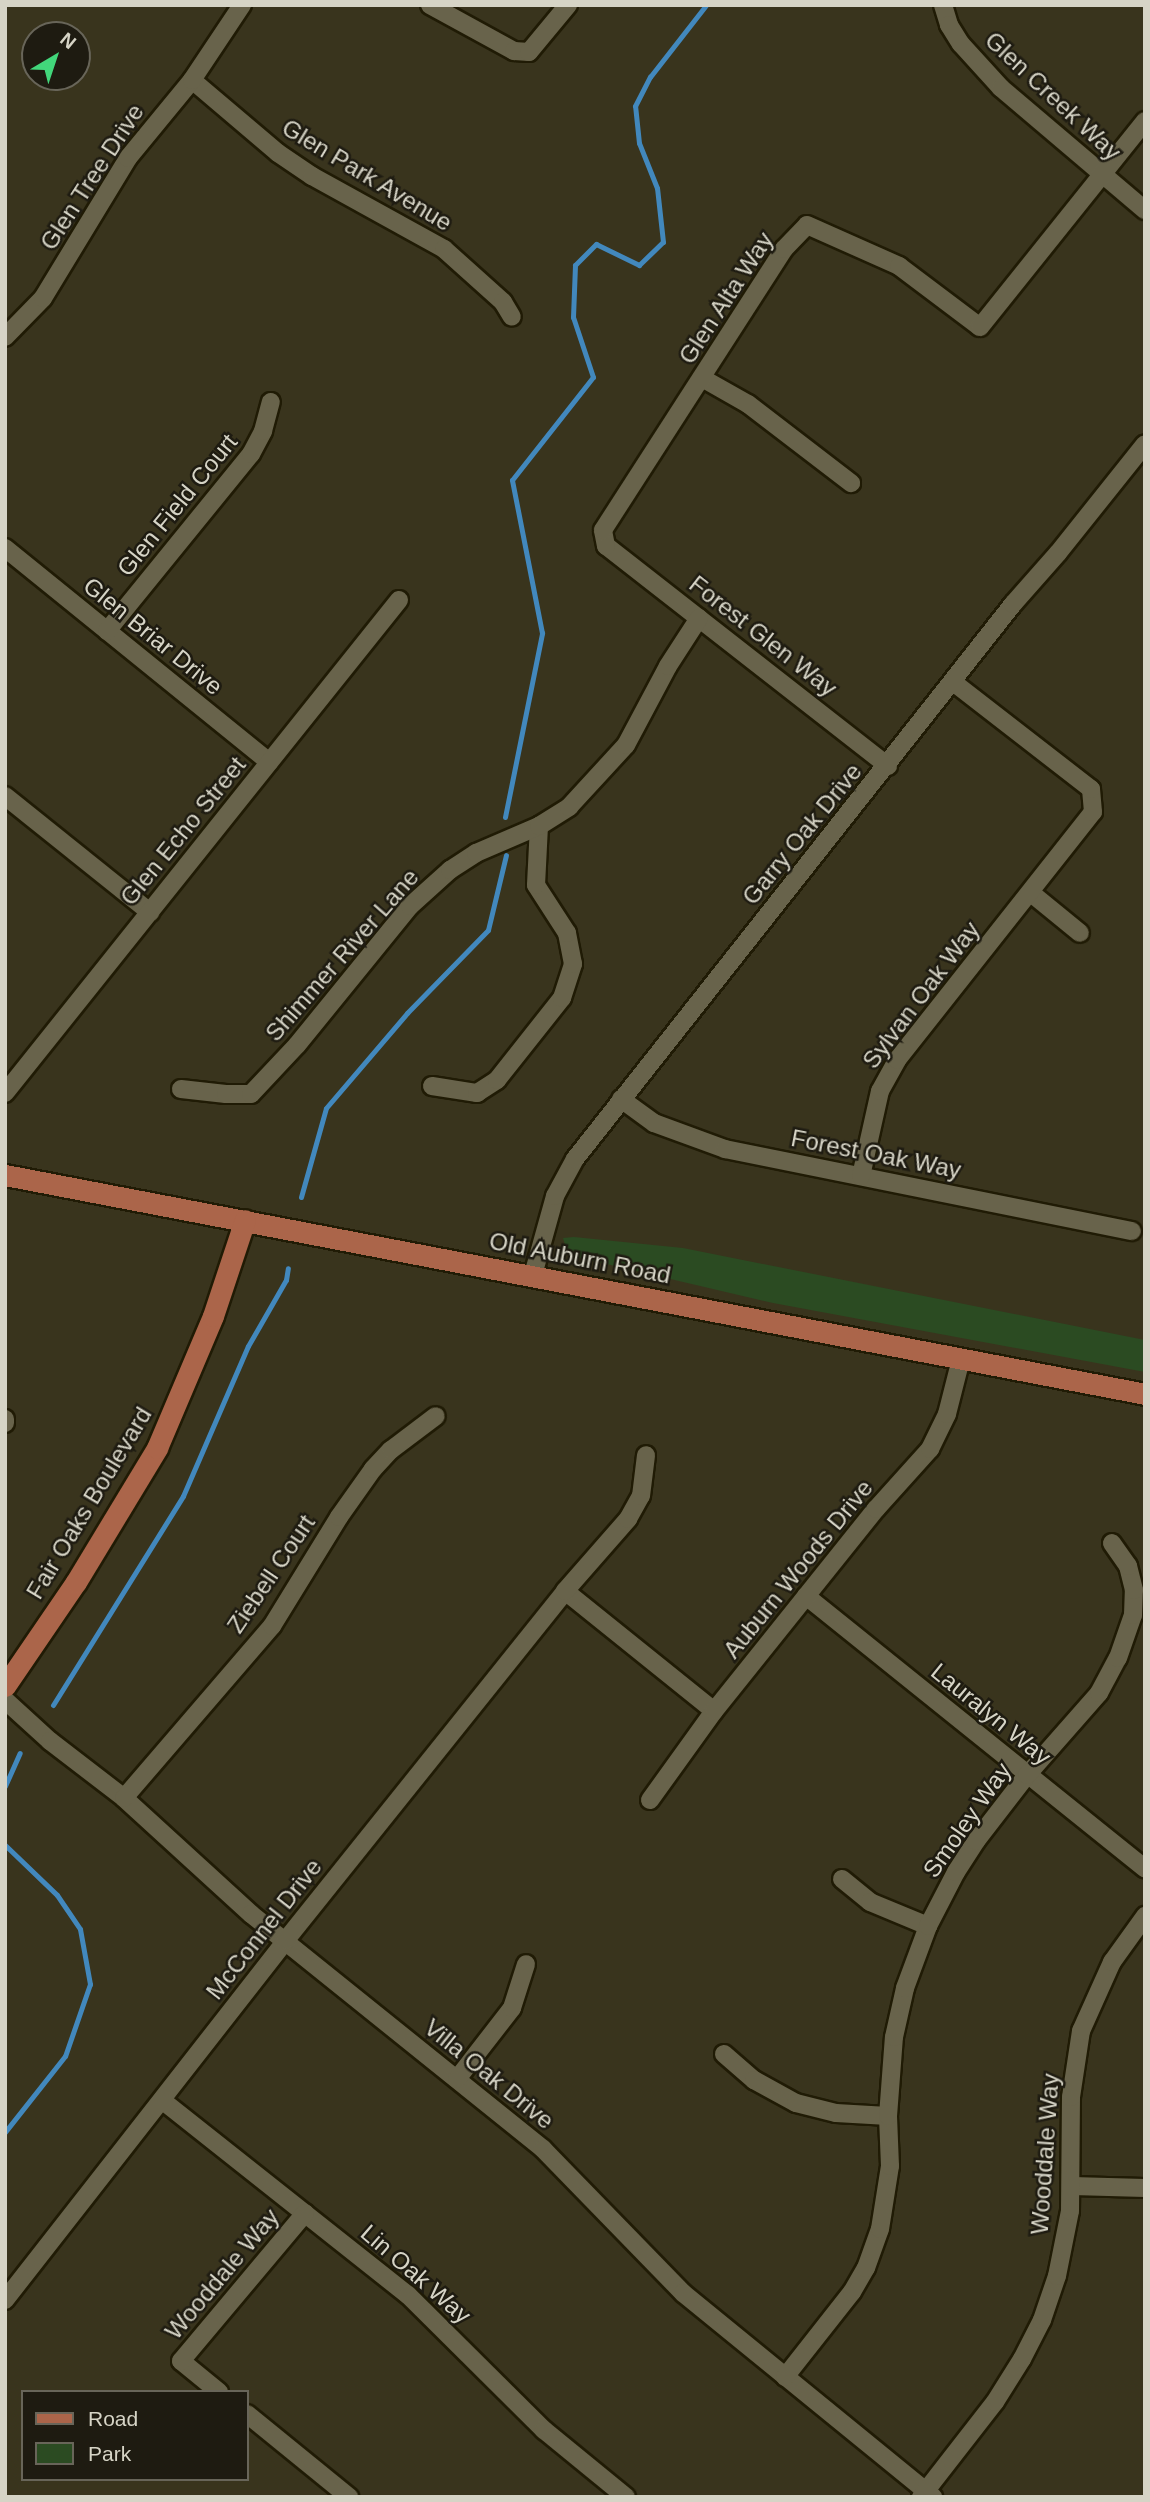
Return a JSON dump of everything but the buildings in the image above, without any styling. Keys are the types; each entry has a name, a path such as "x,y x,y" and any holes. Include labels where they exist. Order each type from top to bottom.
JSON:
{"main road":[{"name":"Old Auburn Road","path":"5,1175 1145,1394"},
{"name":"Fair Oaks Boulevard","path":"5,1686 76,1582 157,1447 213,1316 245,1220"}],"street":[{"name":"Glen Tree Drive","path":"6,332 43,298 128,158 192,80 242,5"},
{"path":"430,5 514,51 529,52 568,5"},
{"name":"Glen Creek Way","path":"943,5 949,25 976,62 1001,88 1101,176 1145,210"},
{"name":"Glen Park Avenue","path":"192,80 278,153 312,176 444,249 503,302 512,317"},
{"name":"Glen Alta Way","path":"606,546 603,530 784,249 807,225 899,266 980,327 1145,121"},
{"path":"702,379 748,404 851,483"},
{"name":"Glen Field Court","path":"107,631 251,454 263,431 271,402"},
{"name":"Garry Oak Drive","path":"533,1275 560,1185 621,1099 1145,444"},
{"name":"Forest Glen Way","path":"606,546 888,766"},
{"name":"Glen Briar Drive","path":"5,548 269,762"},
{"name":"Glen Echo Street","path":"5,1093 399,600"},
{"path":"432,1086 477,1093 497,1080 562,998 573,964 568,933 536,885 540,826 569,807 626,745 668,666 699,618"},
{"name":"Sylvan Oak Way","path":"861,1177 880,1091 897,1060 1031,894 1093,812 1091,789 953,682"},
{"path":"5,796 150,912"},
{"name":"Shimmer River Lane","path":"181,1089 251,1094 297,1045 410,906 450,870 477,853 540,826"},
{"path":"1031,894 1080,933"},
{"name":"Forest Oak Way","path":"621,1099 654,1123 695,1140 861,1177 1132,1231"},
{"name":"Auburn Woods Drive","path":"650,1800 713,1711 937,1439 947,1414 961,1359"},
{"name":"Ziebell Court","path":"124,1798 272,1626 339,1517 373,1469 391,1450 436,1416"},
{"name":"McConnel Drive","path":"5,2300 163,2101 285,1941 565,1591 636,1507 643,1484 646,1455"},
{"name":"Smoley Way","path":"785,2377 852,2292 873,2250 888,2192 888,2116 897,2021 905,1988 928,1926 965,1856 1027,1775 1099,1693 1118,1658 1135,1603 1128,1566 1112,1543"},
{"path":"565,1591 713,1711"},
{"name":"Lauralyn Way","path":"806,1596 1145,1869"},
{"name":"Villa Oak Drive","path":"5,1700 50,1741 124,1798 285,1941 557,2162 683,2293 927,2495"},
{"path":"842,1879 870,1902 928,1926"},
{"name":"Wooddale Way","path":"927,2495 995,2402 1032,2339 1057,2276 1072,2186 1071,2097 1081,2031 1112,1962 1145,1916"},
{"path":"457,2079 512,2008 526,1964"},
{"path":"724,2054 754,2080 796,2103 836,2113 888,2116"},
{"name":"Lin Oak Way","path":"163,2101 408,2295 544,2430 626,2497"},
{"path":"1072,2186 1145,2188"},
{"name":"Wooddale Way","path":"217,2390 181,2361 305,2213"},
{"path":"248,2415 349,2497"}],"green space":[{"path":"563,1238 683,1248 1145,1340 1145,1372 773,1303 568,1255"}],"waterway":[{"path":"505,817 542,633 512,480 593,377 573,317 575,265 596,244 639,265 663,242 657,188 639,143 635,106 650,77 706,5"},
{"path":"301,1197 326,1108 407,1013 488,930 506,855"},
{"path":"53,1705 183,1496 248,1346 286,1280 288,1268"},
{"path":"5,1786 20,1753"},
{"path":"5,1845 57,1895 80,1929 90,1984 65,2056 5,2132"}]}
